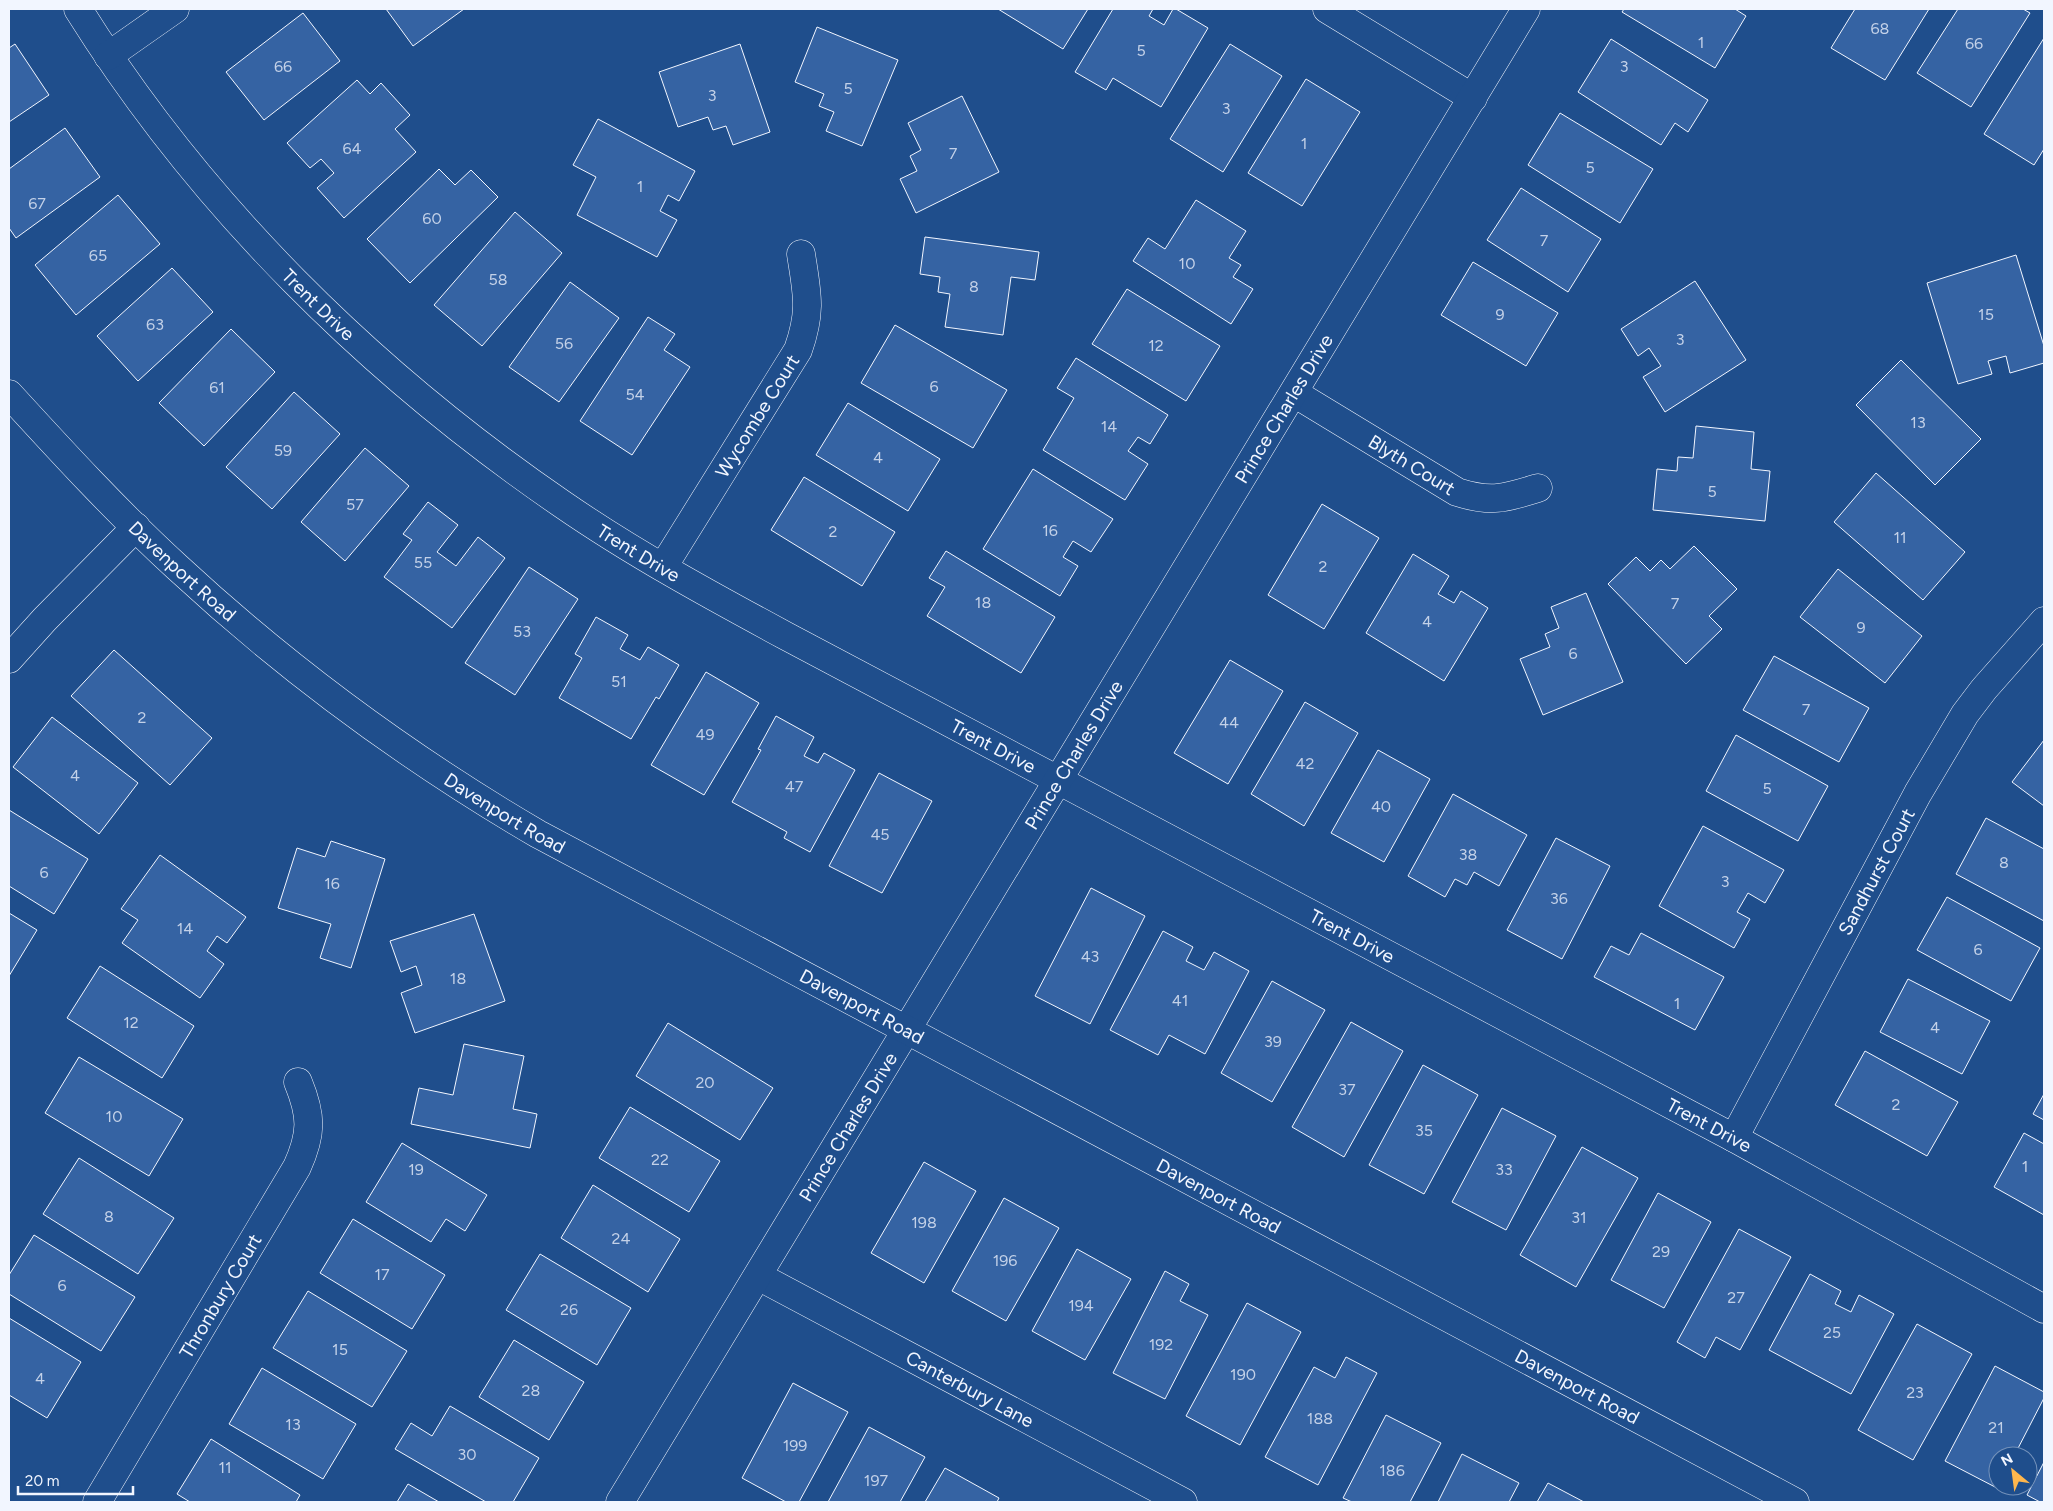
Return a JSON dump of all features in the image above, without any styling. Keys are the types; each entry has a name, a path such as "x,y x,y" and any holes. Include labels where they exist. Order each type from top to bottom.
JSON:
{"street":[{"name":"Trent Drive","path":"78,9 108,56 170,140 279,264 375,359 494,456 564,505 663,567 786,636 1734,1138 2044,1309"},
{"path":"108,56 175,9"},
{"path":"1327,9 1472,98"},
{"name":"Prince Charles Drive","path":"620,1502 1526,9"},
{"name":"Wycombe Court","path":"663,567 798,350 806,327 809,302 801,254"},
{"name":"Blyth Court","path":"1294,393 1457,492 1479,499 1503,499 1538,488"},
{"name":"Davenport Road","path":"9,394 136,527 183,573 282,659 344,706 444,776 538,834 906,1032 1795,1502"},
{"path":"9,659 45,619 136,527"},
{"name":"Sandhurst Court","path":"1734,1138 1918,793 1949,739 1984,689 2044,621"},
{"name":"Thronbury Court","path":"97,1502 297,1167 307,1144 309,1118 298,1082"},
{"name":"Canterbury Lane","path":"758,1276 1183,1502"}],"building":[{"path":"386,9 464,9 413,46"},
{"path":"998,9 1088,9 1063,49"},
{"path":"1113,9 1153,9 1149,16 1164,25 1173,9 1176,9 1208,28 1161,107 1113,78 1106,90 1075,72"},
{"path":"1624,9 1735,9 1746,16 1715,68 1622,12"},
{"path":"1855,9 1929,9 1885,80 1831,48"},
{"path":"1958,9 2023,9 2030,13 1971,107 1917,73"},
{"path":"303,13 340,61 264,120 226,72"},
{"path":"817,27 898,60 862,146 826,131 834,112 819,106 824,94 795,82"},
{"path":"2044,38 2044,149 2034,165 1984,134"},
{"path":"1611,39 1708,100 1688,132 1675,123 1661,145 1578,92"},
{"path":"15,44 49,95 9,122 9,48"},
{"path":"740,44 770,132 733,145 726,126 713,130 708,117 678,127 659,72"},
{"path":"1230,44 1282,76 1223,172 1170,139"},
{"path":"1306,79 1360,112 1302,206 1248,173"},
{"path":"357,80 370,94 381,83 410,115 395,129 416,152 344,218 317,188 334,173 321,159 310,168 287,143"},
{"path":"962,96 999,172 916,213 900,179 917,171 910,156 921,150 908,123"},
{"path":"1560,113 1653,169 1620,223 1528,165"},
{"path":"598,119 695,171 679,201 668,195 660,211 677,220 657,257 577,215 596,177 573,165"},
{"path":"65,128 100,177 16,238 9,228 9,169"},
{"path":"439,169 455,185 471,170 498,197 410,283 367,239"},
{"path":"1521,188 1601,239 1568,292 1487,240"},
{"path":"118,195 160,244 76,315 35,265"},
{"path":"1196,200 1246,231 1229,258 1241,265 1233,277 1253,289 1231,324 1133,261 1148,238 1165,249"},
{"path":"515,212 562,253 482,346 434,305"},
{"path":"925,237 1039,252 1035,280 1011,277 1003,335 945,327 950,294 938,292 940,277 920,274"},
{"path":"2016,255 2044,346 2044,363 2010,373 2006,356 1988,361 1992,374 1958,384 1927,283"},
{"path":"1473,262 1558,313 1526,366 1441,315"},
{"path":"172,268 213,312 138,381 97,336"},
{"path":"1695,281 1746,360 1665,412 1643,377 1661,366 1649,348 1638,356 1621,329"},
{"path":"570,282 619,318 559,402 509,367"},
{"path":"1127,289 1220,346 1186,401 1092,344"},
{"path":"648,317 675,334 664,350 690,367 632,455 580,421"},
{"path":"895,325 1007,390 973,448 861,383"},
{"path":"231,329 275,372 204,446 159,403"},
{"path":"1076,358 1168,415 1150,444 1138,437 1128,451 1148,464 1125,500 1043,450 1074,398 1057,388"},
{"path":"1901,360 1981,439 1935,485 1856,405"},
{"path":"294,392 340,434 272,509 226,467"},
{"path":"848,403 940,459 908,511 816,455"},
{"path":"1696,426 1754,432 1751,469 1770,471 1765,521 1653,510 1657,469 1677,471 1678,457 1693,458"},
{"path":"365,448 409,486 345,561 301,522"},
{"path":"1033,469 1113,519 1091,552 1073,541 1063,557 1078,566 1060,596 983,549"},
{"path":"1876,473 1965,552 1923,600 1834,522"},
{"path":"804,477 895,532 862,586 771,530"},
{"path":"428,502 458,525 437,552 456,566 478,537 505,558 452,628 384,577 412,540 403,534"},
{"path":"1322,504 1379,538 1324,629 1268,595"},
{"path":"1694,546 1737,589 1709,616 1722,629 1686,664 1608,584 1636,557 1650,571 1661,560 1670,569"},
{"path":"946,551 1055,617 1021,673 927,616 945,587 929,578"},
{"path":"1413,554 1449,576 1438,594 1454,603 1461,591 1488,608 1444,681 1366,633"},
{"path":"529,567 578,599 515,695 465,663"},
{"path":"1838,569 1922,636 1885,683 1800,617"},
{"path":"1586,593 1623,682 1543,715 1520,659 1550,647 1545,634 1559,628 1551,607"},
{"path":"596,617 628,635 620,649 640,660 648,647 679,665 659,699 656,697 631,739 559,698 582,658 575,654"},
{"path":"114,650 212,738 170,785 71,696"},
{"path":"1774,656 1869,708 1839,762 1743,710"},
{"path":"1230,660 1283,691 1228,784 1174,753"},
{"path":"706,672 759,703 704,795 651,765"},
{"path":"1305,702 1358,733 1304,826 1251,794"},
{"path":"776,716 814,737 804,756 818,763 824,753 855,770 810,852 784,838 787,832 732,802 761,750 758,749"},
{"path":"52,717 138,783 99,834 13,767"},
{"path":"1736,735 1828,786 1798,841 1706,791"},
{"path":"2044,740 2044,806 2012,782"},
{"path":"1378,750 1430,779 1384,862 1331,833"},
{"path":"879,773 932,801 882,893 829,866"},
{"path":"1453,794 1527,835 1499,886 1474,872 1467,885 1455,879 1445,897 1408,876"},
{"path":"9,810 88,859 54,914 9,886"},
{"path":"1986,818 2044,849 2044,921 1956,874"},
{"path":"1703,826 1784,870 1765,903 1748,893 1737,912 1750,919 1734,948 1659,906"},
{"path":"1556,838 1610,866 1562,959 1507,930"},
{"path":"331,841 385,859 351,968 320,958 331,924 278,908 297,848 325,857"},
{"path":"160,855 246,917 227,943 217,936 207,951 224,964 200,998 122,943 138,920 121,909"},
{"path":"1091,888 1145,916 1090,1024 1035,996"},
{"path":"1947,897 2040,948 2011,1001 1917,950"},
{"path":"9,913 37,930 9,976"},
{"path":"474,914 505,1001 415,1033 401,993 422,985 416,966 401,972 390,941"},
{"path":"1163,931 1193,947 1186,961 1204,970 1214,952 1249,971 1205,1054 1169,1035 1158,1055 1110,1030"},
{"path":"1641,933 1724,977 1695,1030 1594,977 1611,946 1629,955"},
{"path":"100,966 194,1026 162,1078 67,1018"},
{"path":"1908,979 1990,1021 1962,1074 1880,1032"},
{"path":"1272,981 1325,1010 1272,1102 1221,1073"},
{"path":"1351,1022 1403,1051 1344,1157 1292,1127"},
{"path":"668,1023 773,1088 740,1140 636,1076"},
{"path":"464,1044 524,1056 513,1109 537,1114 530,1148 411,1124 419,1088 453,1095"},
{"path":"1865,1051 1958,1102 1927,1156 1835,1105"},
{"path":"79,1057 183,1119 149,1176 45,1113"},
{"path":"1423,1065 1478,1095 1424,1194 1369,1165"},
{"path":"2044,1094 2044,1120 2033,1114"},
{"path":"630,1107 720,1161 689,1212 599,1158"},
{"path":"1502,1108 1556,1136 1506,1230 1452,1202"},
{"path":"2024,1133 2044,1144 2044,1215 1994,1187"},
{"path":"402,1143 487,1195 465,1231 446,1219 431,1242 366,1202"},
{"path":"1582,1147 1638,1178 1576,1287 1520,1255"},
{"path":"79,1158 174,1218 138,1274 43,1214"},
{"path":"924,1162 976,1191 924,1283 871,1253"},
{"path":"593,1185 680,1239 648,1292 561,1238"},
{"path":"1658,1193 1711,1222 1664,1308 1611,1280"},
{"path":"1004,1198 1059,1228 1006,1321 952,1291"},
{"path":"353,1219 445,1275 412,1329 320,1273"},
{"path":"1739,1229 1791,1257 1740,1350 1716,1337 1705,1358 1677,1342"},
{"path":"34,1235 135,1297 101,1351 9,1294 9,1275"},
{"path":"1077,1249 1131,1279 1085,1360 1032,1331"},
{"path":"540,1254 631,1308 597,1365 506,1310"},
{"path":"1165,1271 1189,1284 1180,1301 1208,1315 1165,1399 1113,1373"},
{"path":"1810,1274 1841,1291 1835,1304 1851,1312 1859,1295 1894,1314 1851,1394 1769,1350"},
{"path":"308,1291 407,1351 372,1407 273,1348"},
{"path":"1247,1303 1301,1332 1240,1445 1186,1416"},
{"path":"9,1318 81,1362 47,1418 9,1395"},
{"path":"1917,1324 1972,1354 1913,1460 1858,1430"},
{"path":"514,1340 584,1382 549,1440 479,1397"},
{"path":"1346,1357 1377,1373 1318,1485 1265,1457 1314,1367 1335,1378"},
{"path":"1995,1366 2044,1392 2044,1398 2019,1446 1988,1446 1988,1483 1945,1461"},
{"path":"262,1368 356,1424 323,1479 229,1424"},
{"path":"793,1383 848,1412 799,1502 786,1502 742,1478"},
{"path":"450,1406 539,1458 513,1502 486,1502 395,1449 411,1423 432,1436"},
{"path":"1386,1415 1441,1443 1410,1502 1352,1502 1343,1498"},
{"path":"869,1427 925,1457 900,1502 828,1502"},
{"path":"211,1439 300,1495 296,1502 190,1502 177,1494"},
{"path":"1462,1454 1519,1483 1509,1502 1438,1502"},
{"path":"2044,1462 2044,1502 2029,1496 2038,1496 2038,1474"},
{"path":"945,1468 999,1498 997,1502 925,1502"},
{"path":"1548,1483 1584,1502 1537,1502"},
{"path":"408,1484 439,1502 397,1502"}]}
